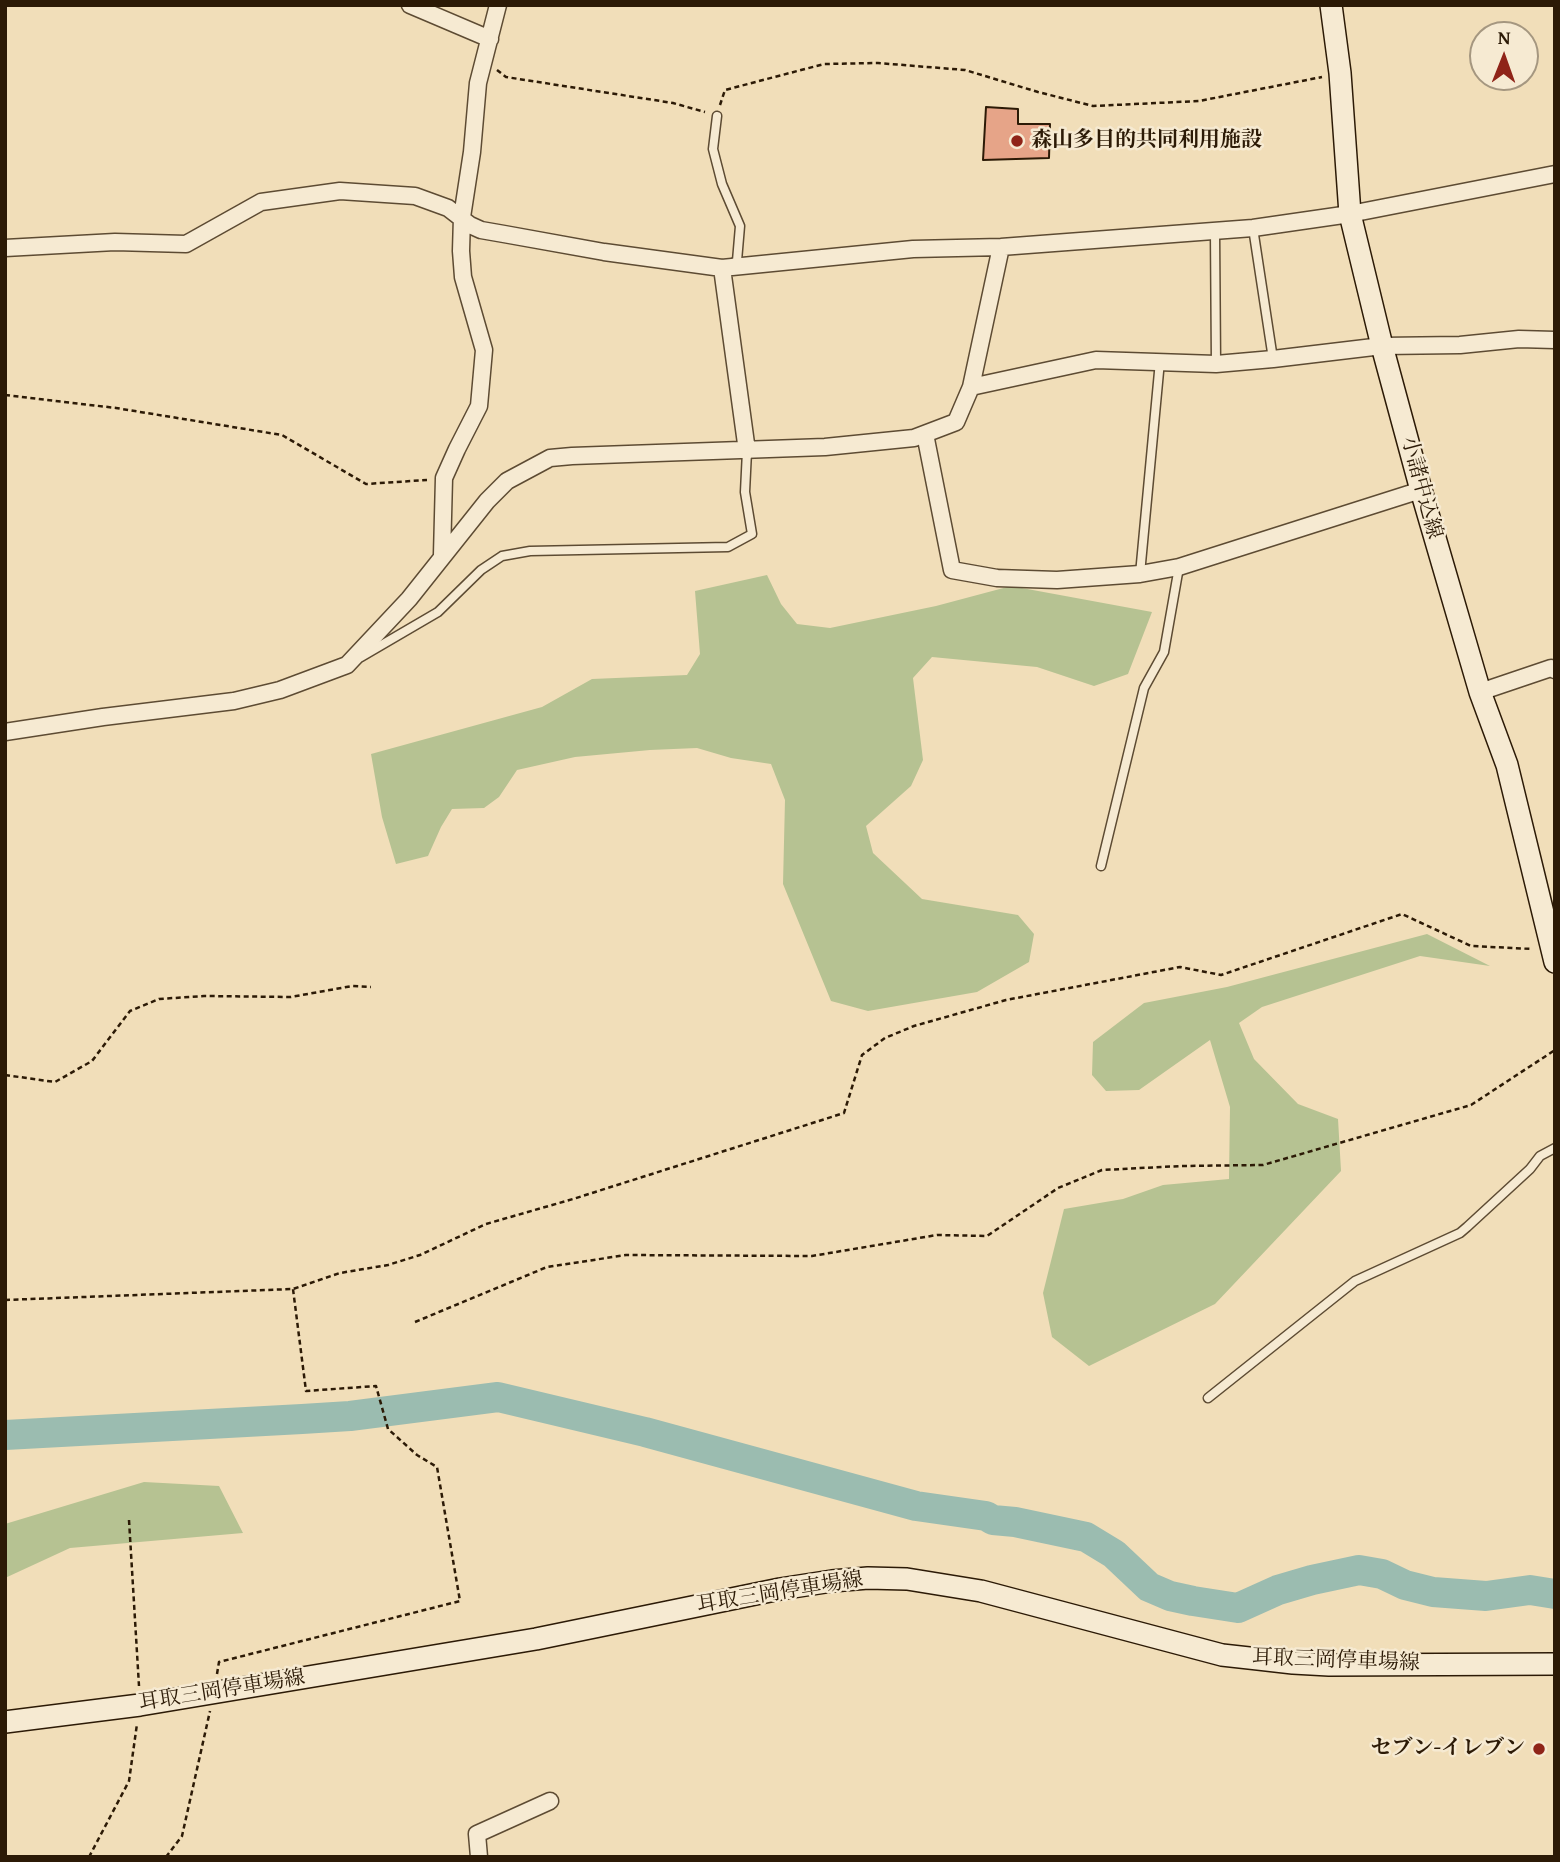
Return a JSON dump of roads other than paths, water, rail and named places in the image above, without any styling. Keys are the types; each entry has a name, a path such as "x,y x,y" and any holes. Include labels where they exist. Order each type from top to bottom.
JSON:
{"main road":[{"name":"小諸中込線","path":"1331,5 1340,74 1350,214 1421,491 1480,692 1507,765 1553,956"},
{"name":"耳取三岡停車場線","path":"5,1723 140,1705 536,1639 780,1589 868,1578 907,1579 981,1591 1222,1654 1258,1659 1329,1665 1555,1664"}],"street":[{"path":"410,5 490,39"},
{"path":"442,555 444,478 479,406 484,350 463,276 462,217 472,152 478,83 498,5"},
{"path":"5,248 115,242 186,244 261,202 340,191 415,196 448,208 481,230 604,252 722,268 913,249 1001,247 1253,228 1350,214 1555,174"},
{"path":"5,732 234,701 280,690 346,665 409,598 487,501 507,481 550,458 825,447 914,438 956,422 971,387 1001,247"},
{"path":"722,268 747,451"},
{"path":"971,387 1096,360 1216,364 1382,346 1460,345 1519,339 1555,340"},
{"path":"925,434 952,569 997,578 1057,580 1140,574 1179,567 1421,491"},
{"path":"1480,692 1550,668 1555,670"},
{"path":"479,1857 477,1834 550,1801"}],"lane":[{"path":"717,116 713,149 722,184 740,226 737,261 722,268"},
{"path":"1253,228 1273,359"},
{"path":"1215,232 1216,364"},
{"path":"1140,574 1160,361"},
{"path":"346,665 438,612 481,570 502,556 530,551 728,547 752,534 745,492 747,451"},
{"path":"1101,866 1144,688 1164,652 1179,567"},
{"path":"1208,1398 1355,1281 1460,1233 1530,1169 1540,1156 1555,1148"}],"waterway":[{"path":"5,1435 350,1416 498,1397 645,1432 916,1506 986,1516 993,1520 1086,1537 1114,1554 1149,1587 1170,1596 1193,1601 1238,1608 1278,1590 1359,1570 1382,1574 1405,1585 1433,1592 1486,1596 1530,1590 1555,1594"}],"place":[{"name":"森山多目的共同利用施設","path":"1017,141"},
{"name":"セブン-イレブン","path":"1539,1749"}]}
